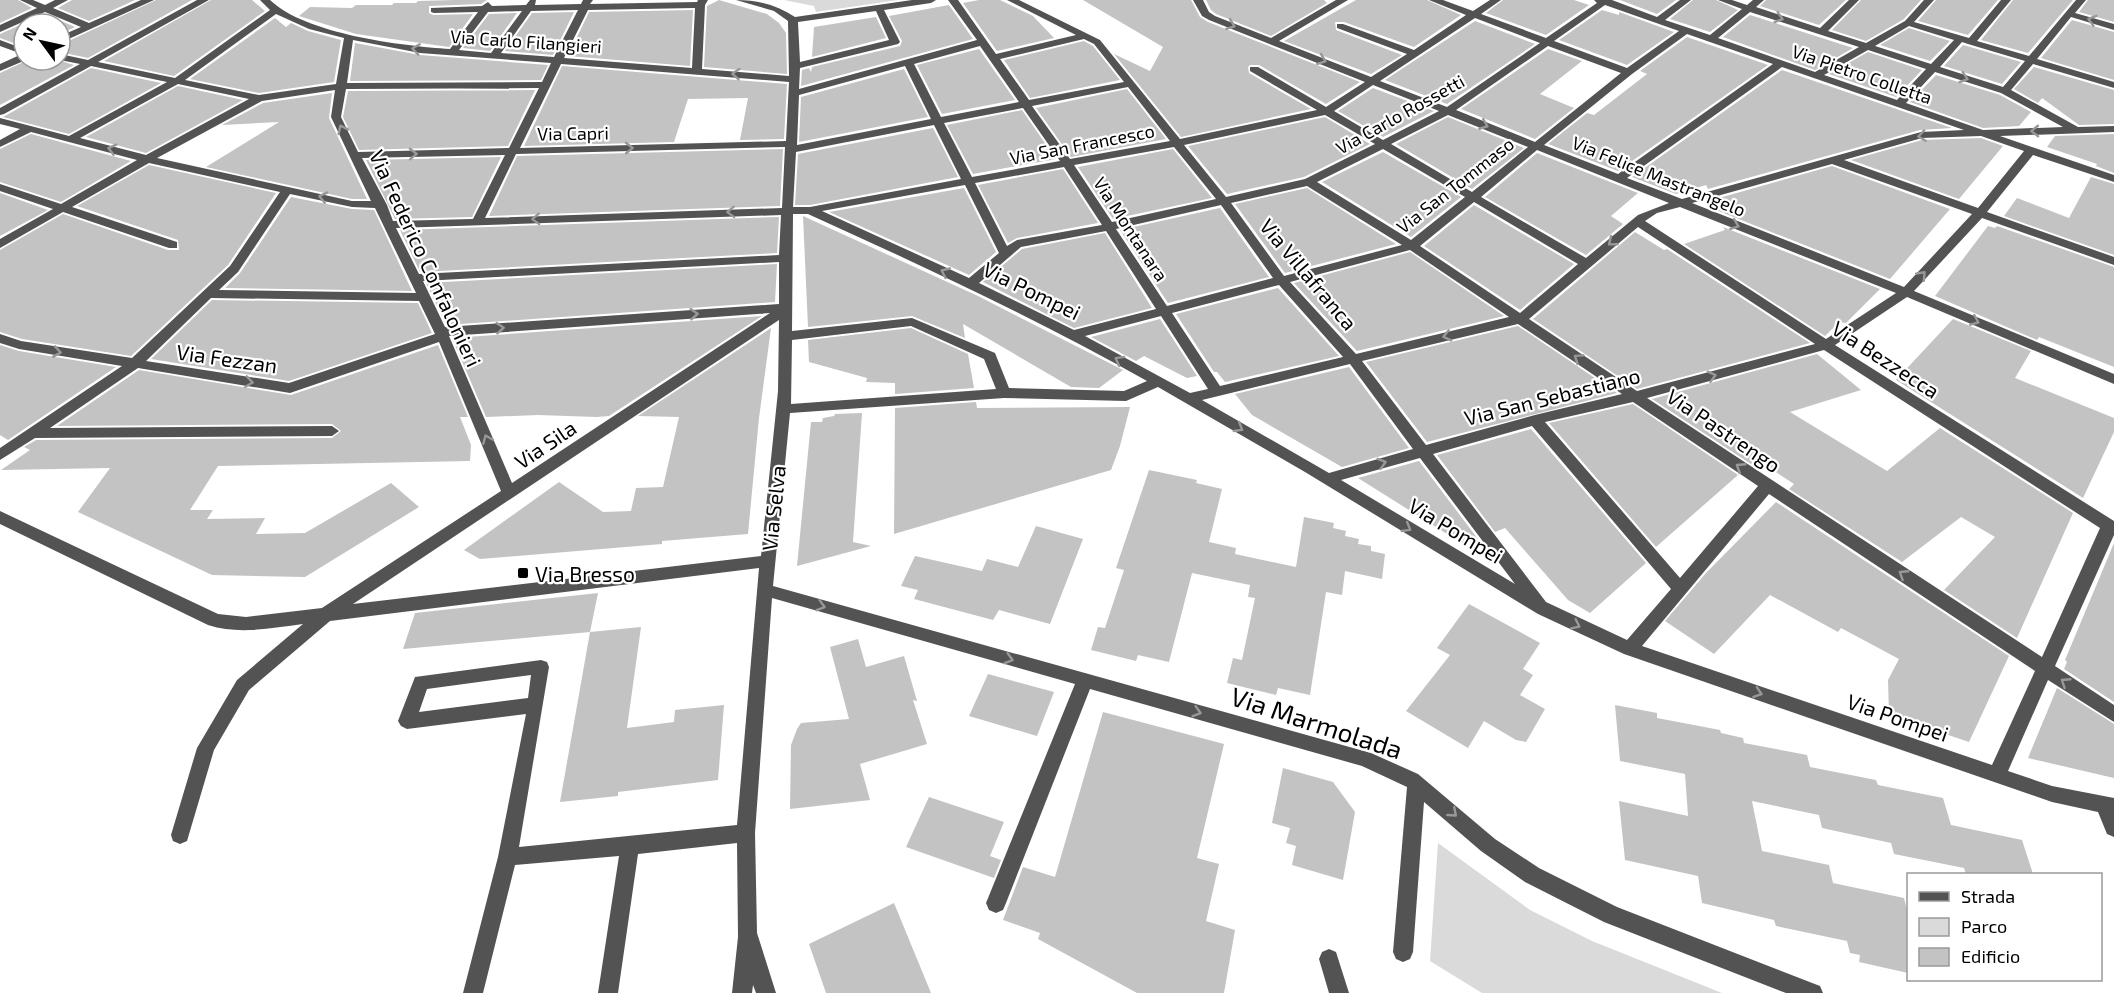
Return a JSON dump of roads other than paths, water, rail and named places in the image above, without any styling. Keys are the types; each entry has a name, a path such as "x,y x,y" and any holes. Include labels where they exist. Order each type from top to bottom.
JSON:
{"street":[{"path":"25,0 90,27"},
{"path":"0,29 63,0"},
{"path":"72,35 149,0"},
{"path":"0,112 204,0"},
{"name":"Via Carlo Filangieri","path":"265,0 295,22 349,36 420,50 697,71 795,72 896,42 879,8"},
{"path":"443,0 434,10 484,9 531,4 701,2 697,71"},
{"path":"453,52 491,0"},
{"path":"741,0 777,9 793,20 932,0"},
{"name":"Via Montanara","path":"953,0 1068,164 1216,390"},
{"name":"Via Villafranca","path":"1012,0 1096,42 1224,202 1281,280 1352,358 1544,609"},
{"name":"Via Felice Mastrangelo","path":"1197,0 1205,14 1212,18 1906,292 2114,379"},
{"path":"1272,41 1343,0"},
{"path":"1434,0 1628,72"},
{"name":"Via San Francesco","path":"391,225 810,210 1176,143 1327,111 1496,0"},
{"path":"1658,21 1686,0"},
{"path":"1723,0 2005,91 2076,130"},
{"path":"1711,39 1759,0"},
{"path":"1821,32 1854,0"},
{"path":"1816,75 1908,23 1929,0"},
{"path":"1971,42 2006,0"},
{"path":"2005,91 2080,0"},
{"name":"Via Pietro Colletta","path":"1604,1 2114,179"},
{"name":"Via Carlo Rossetti","path":"970,284 1017,244 1108,227 1309,182 1448,111 1604,1"},
{"path":"494,56 531,4"},
{"path":"477,222 586,4"},
{"path":"73,138 177,81 276,10"},
{"path":"2070,14 2114,27"},
{"name":"Via Selva","path":"766,993 747,933 746,833 765,590 783,409 787,308 786,258 795,72 793,20"},
{"path":"1908,23 2114,85"},
{"path":"1340,26 1413,53"},
{"name":"Via San Tommaso","path":"1072,335 1412,246 1471,196 1628,72 1686,30"},
{"name":"Via Federico Confalonieri","path":"349,36 336,117 391,225 442,334 509,493"},
{"path":"993,58 1086,36"},
{"path":"1899,105 1959,39"},
{"path":"794,93 982,42"},
{"path":"72,60 259,98 341,86 545,84"},
{"path":"908,62 1005,254"},
{"path":"1618,179 1781,63"},
{"path":"1254,69 1586,263"},
{"name":"Via Capri","path":"355,155 792,146 1130,84"},
{"path":"0,244 147,159 259,98"},
{"path":"0,121 73,138 147,159 352,204 381,205"},
{"path":"0,144 31,128"},
{"path":"1189,398 1520,319 1637,221 1653,211 1921,135 2114,129"},
{"name":"Via San Sebastiano","path":"1325,479 1535,420 1636,396 1826,345 1906,292 1980,213 2031,150"},
{"path":"1832,160 2114,261"},
{"name":"Via Pastrengo","path":"1309,182 1412,246 2114,714"},
{"path":"0,187 173,245"},
{"path":"0,454 133,365 234,269 288,189"},
{"name":"Via Pompei","path":"810,210 970,284 1158,381 1544,609 1630,649 2052,794 2109,806"},
{"name":"Via Bezzecca","path":"1637,221 2111,528"},
{"path":"415,278 786,258"},
{"path":"207,294 424,297"},
{"name":"Via Fezzan","path":"0,338 19,345 133,365 290,388 442,334 787,308"},
{"name":"Via Sila","path":"180,835 206,748 243,685 326,614 787,308"},
{"path":"786,336 912,322 990,356 1004,393"},
{"path":"783,409 1004,393 1126,396 1158,381"},
{"path":"1535,420 1680,589"},
{"path":"33,433 332,431"},
{"path":"1630,649 1768,485"},
{"path":"0,517 214,620 228,624 246,624 768,561"},
{"path":"1997,775 2111,528"},
{"name":"Via Marmolada","path":"765,590 1365,759 1416,784 1488,845 1532,875 1611,915 1813,993"},
{"path":"473,993 508,857 536,705 541,667 421,682 407,721 536,705"},
{"path":"996,903 1085,680"},
{"path":"1403,952 1416,784"},
{"path":"2109,806 2114,828"},
{"path":"508,857 630,844 684,842 746,833"},
{"path":"608,993 630,844"},
{"path":"742,993 747,933"},
{"path":"1329,959 1339,993"}],"place":[{"name":"Via Bresso","path":"523,573"}]}
